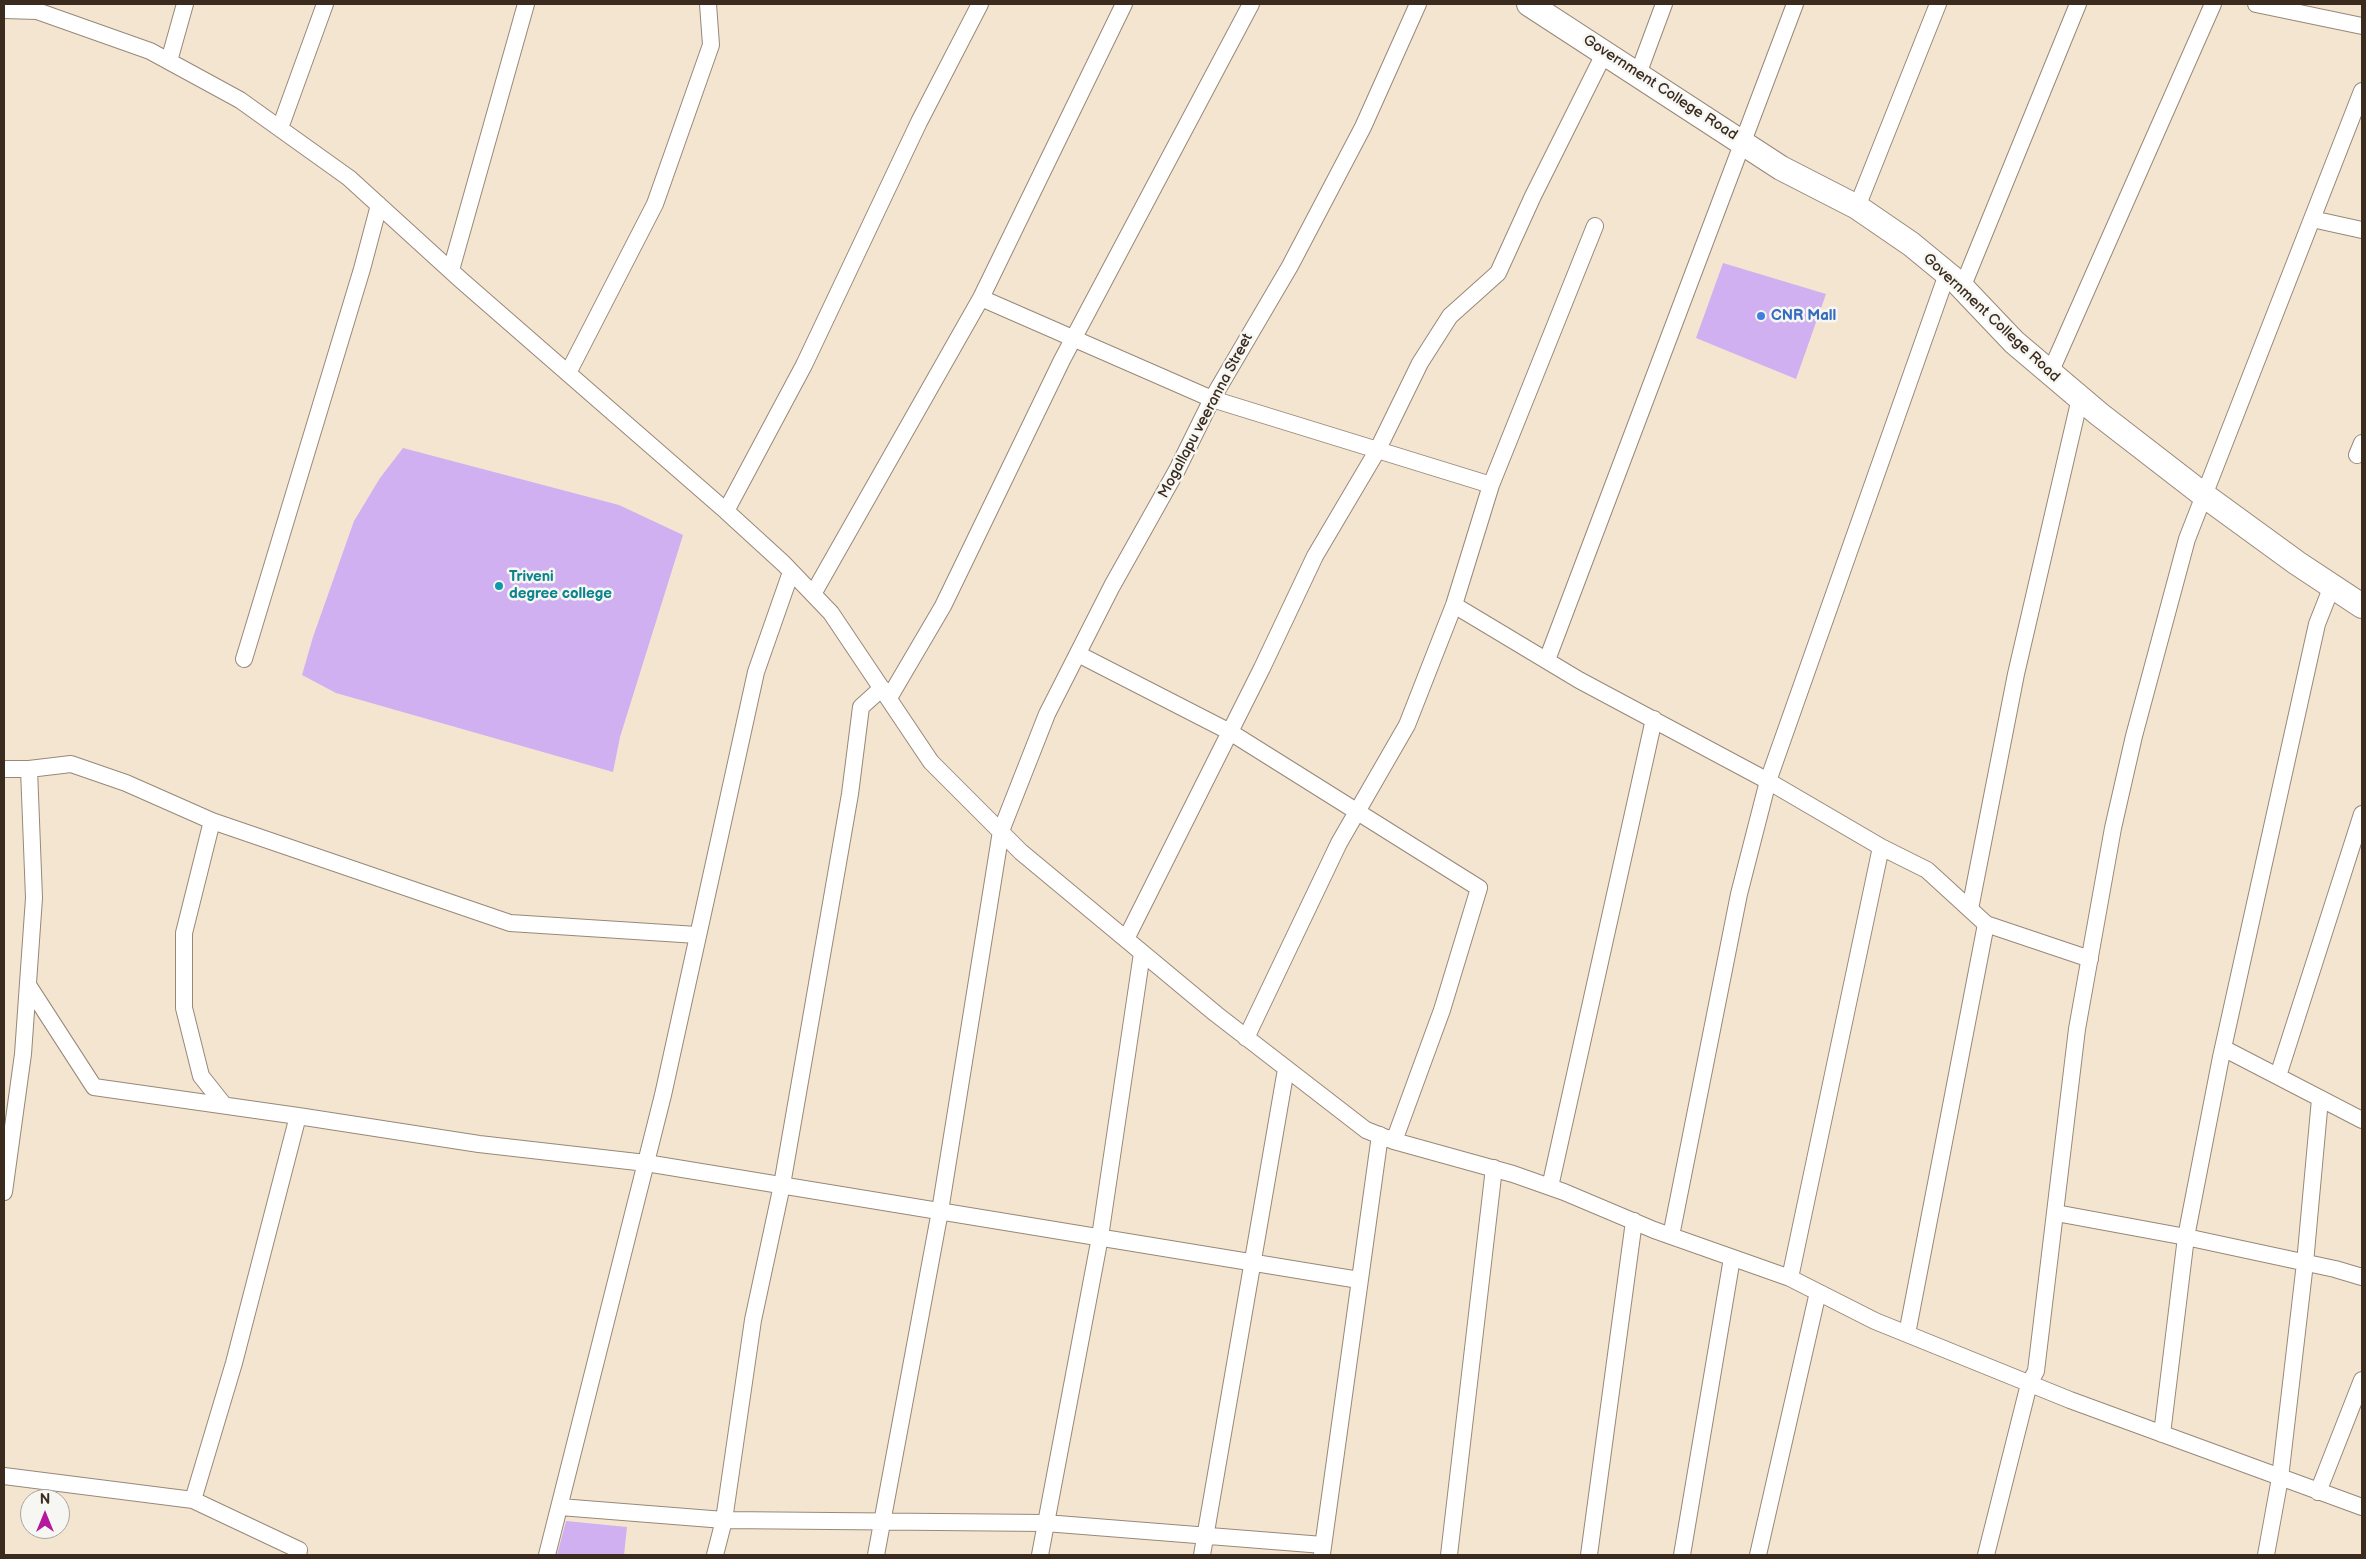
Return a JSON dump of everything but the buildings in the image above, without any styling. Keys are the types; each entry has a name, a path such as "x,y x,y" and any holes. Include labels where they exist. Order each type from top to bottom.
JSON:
{"main road":[{"name":"Government College Road","path":"1529,4 1781,168 1857,207 1911,244 1954,281 2014,342 2080,398 2204,496 2362,606"}],"street":[{"path":"169,61 185,4"},
{"path":"280,128 325,4"},
{"path":"450,270 526,4"},
{"path":"568,373 654,204 711,45 708,4"},
{"path":"726,511 804,364 919,122 980,4"},
{"path":"813,594 980,298 1124,4"},
{"path":"715,1555 724,1520 753,1320 782,1185 850,794 861,706 885,693 942,606 1073,339 1252,4"},
{"name":"Mogallapu veeranna Street","path":"876,1555 940,1211 1001,831 1047,714 1112,586 1178,470 1212,399 1290,266 1359,136 1418,4"},
{"path":"1638,74 1664,4"},
{"path":"1547,660 1795,4"},
{"path":"1857,207 1938,4"},
{"path":"1671,1236 1739,894 1768,781 1954,281 2078,4"},
{"path":"2050,373 2213,4"},
{"path":"2256,4 2362,26"},
{"path":"4,10 37,11 150,51 240,100 349,178 450,270 726,511 813,594 831,613 931,762 1021,852 1246,1038 1366,1130 1387,1138 1494,1168 1550,1187 1634,1222 1790,1278 1875,1321 2029,1384 2362,1507"},
{"path":"1126,939 1230,732 1315,556 1377,451 1420,363 1450,316 1498,273 1533,196 1605,52"},
{"path":"1986,1555 2029,1384 2036,1371 2078,1029 2113,828 2134,736 2187,539 2362,91"},
{"path":"244,659 362,269 379,206"},
{"path":"2312,219 2362,230"},
{"path":"1246,1038 1339,843 1407,725 1454,605 1491,485 1595,226"},
{"path":"980,298 1212,399 1491,485"},
{"path":"1970,909 2016,674 2080,398"},
{"path":"547,1555 646,1163 756,672 791,572"},
{"path":"2162,1434 2186,1237 2223,1048 2317,624 2332,586"},
{"path":"1454,605 1654,720 1768,781 1881,847 1927,870 1986,924 2090,958"},
{"path":"560,1507 724,1520 1045,1523 1206,1536 1323,1550 1360,1280 1387,1138 1442,1010 1479,888 1230,732 1078,654"},
{"path":"1550,1187 1654,720"},
{"path":"4,769 30,769 71,764 126,783 212,821 510,923 697,935"},
{"path":"4,1192 23,1054 34,898 30,769"},
{"path":"2278,1076 2362,814"},
{"path":"212,821 184,933 184,1008 201,1076 224,1105"},
{"path":"1790,1278 1881,847"},
{"path":"1907,1334 1986,924"},
{"path":"1040,1555 1100,1237 1142,952"},
{"path":"28,985 94,1087 479,1144 646,1163 1360,1280"},
{"path":"2223,1048 2362,1120"},
{"path":"1202,1555 1286,1069"},
{"path":"2266,1555 2280,1478 2305,1263 2320,1099"},
{"path":"193,1500 234,1363 298,1116"},
{"path":"1449,1555 1494,1168"},
{"path":"2056,1212 2186,1237 2362,1277"},
{"path":"1589,1555 1634,1222"},
{"path":"1682,1555 1732,1258"},
{"path":"1758,1555 1818,1292"},
{"path":"2318,1492 2362,1380"},
{"path":"4,1476 193,1500 299,1550 298,1555"}],"place":[{"name":"CNR Mall","path":"1761,316"},
{"name":"Triveni degree college","path":"499,586"}]}
